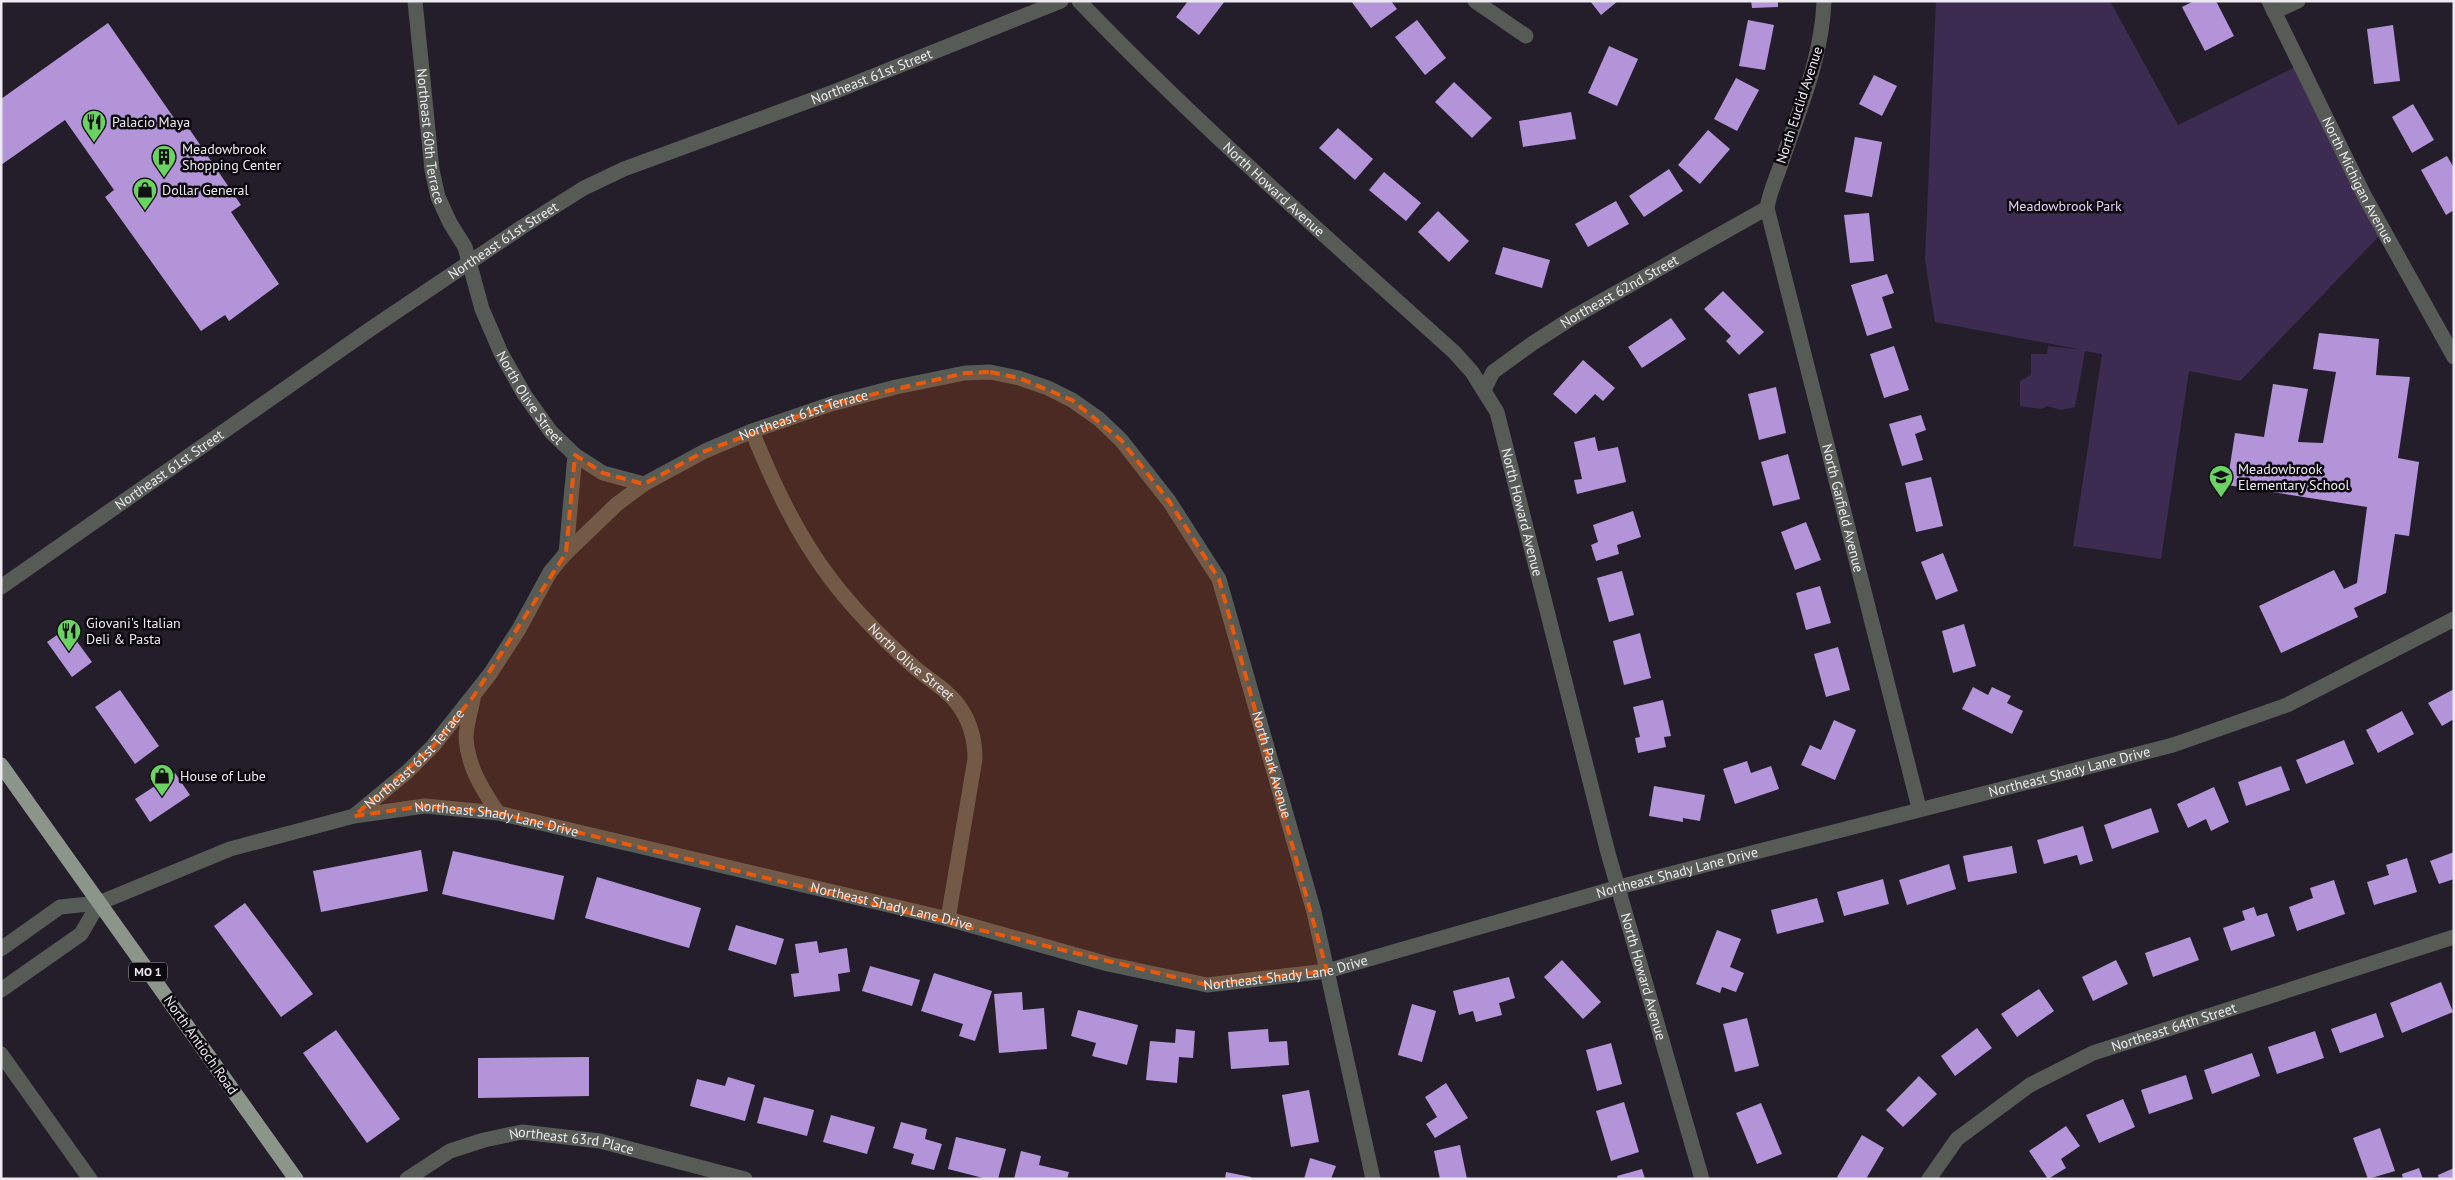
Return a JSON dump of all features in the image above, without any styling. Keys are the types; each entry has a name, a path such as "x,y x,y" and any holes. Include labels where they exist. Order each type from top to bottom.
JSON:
{"main road":[{"name":"North Antioch Road","path":"1,765 296,1179"}],"street":[{"name":"Northeast 60th Terrace","path":"414,1 432,170 438,197 450,223 465,247 471,263"},
{"name":"Northeast 61st Street","path":"1,587 369,330 522,227 584,188 624,169 836,91 1061,1"},
{"name":"North Howard Avenue","path":"1079,1 1130,54 1189,110 1455,353 1484,390 1497,412 1605,844 1702,1179"},
{"path":"1475,1 1526,36"},
{"name":"North Euclid Avenue","path":"1767,208 1770,189 1817,55 1823,27 1824,1"},
{"path":"2272,7 2298,1"},
{"name":"North Michigan Avenue","path":"2272,7 2370,205 2454,357"},
{"name":"Northeast 62nd Street","path":"1484,390 1494,372 1541,337 1767,208"},
{"name":"North Garfield Avenue","path":"1767,208 1919,808"},
{"name":"North Olive Street","path":"471,263 482,309 501,353 524,394 551,432 575,455 603,473 644,484"},
{"name":"Northeast 61st Terrace","path":"354,816 407,772 426,753 473,697 519,629 550,572 566,553 617,504 644,484 705,451 752,431 831,404 896,387 965,373 990,372 1019,378 1048,388 1072,400"},
{"name":"North Park Avenue","path":"1072,400 1099,419 1121,440 1169,502 1219,579 1314,912 1373,1179"},
{"name":"North Olive Street","path":"752,431 772,482 794,523 829,577 852,606 891,646 953,698 967,720 975,746 975,759 948,919"},
{"path":"566,553 575,455"},
{"name":"Northeast Shady Lane Drive","path":"1,949 60,907 99,903 230,850 354,816 425,806 498,813 948,919 1108,964 1207,985 1327,971 1619,887 1919,808 2173,745 2288,705 2454,619"},
{"name":"Northeast 61st Terrace","path":"473,697 466,736 470,761 479,785 498,813"},
{"path":"1,990 81,934 99,903"},
{"name":"Northeast 64th Street","path":"1929,1179 1957,1138 2030,1085 2093,1053 2454,937"},
{"path":"1,1054 90,1179"},
{"name":"Northeast 63rd Place","path":"407,1179 450,1152 484,1140 522,1132 600,1141 744,1179"}],"highlighted area":[{"path":"990,372 1019,378 1072,400 1121,440 1169,501 1219,579 1327,971 1207,985 498,813 425,806 354,816 433,746 473,697 566,553 575,455 603,473 644,484 705,451 831,404 965,373"}],"green space":[{"name":"Meadowbrook Park","path":"1936,1 2110,1 2178,125 2307,61 2383,232 2240,381 2189,371 2161,559 2073,546 2102,354 2085,351 2075,407 2061,410 2047,406 2042,409 2020,406 2020,381 2031,375 2031,354 2047,354 2048,346 2083,350 1935,322 1925,260"}],"building":[{"path":"1188,1 1225,1 1199,35 1176,17"},
{"path":"1351,1 1391,1 1397,9 1371,28"},
{"path":"1590,1 1618,1 1601,15"},
{"path":"1751,1 1778,1 1778,7 1752,8"},
{"path":"2194,1 2216,1 2234,36 2205,51 2182,7"},
{"path":"1417,20 1446,58 1425,75 1395,37"},
{"path":"1748,20 1774,25 1765,70 1739,66"},
{"name":"Meadowbrook Shopping Center","path":"108,23 183,131 188,127 241,205 231,212 279,284 229,321 225,315 201,331 105,197 114,190 65,120 1,165 1,99"},
{"path":"2393,25 2400,81 2374,84 2367,29"},
{"path":"1609,46 1638,59 1617,106 1588,93"},
{"path":"1874,75 1897,86 1882,116 1859,104"},
{"path":"1736,78 1759,90 1737,131 1714,119"},
{"path":"1454,82 1492,118 1472,138 1435,102"},
{"path":"2413,104 2434,140 2412,153 2392,117"},
{"path":"1571,112 1576,139 1523,147 1519,121"},
{"path":"1338,128 1373,159 1355,180 1319,148"},
{"path":"1708,130 1730,149 1700,184 1678,165"},
{"path":"1855,137 1882,142 1872,197 1845,192"},
{"path":"2447,156 2454,168 2454,210 2446,215 2421,170"},
{"path":"1669,169 1683,191 1644,217 1629,196"},
{"path":"1384,172 1421,203 1406,221 1369,190"},
{"path":"1616,201 1629,224 1588,247 1575,224"},
{"path":"1438,211 1469,241 1449,262 1418,232"},
{"path":"1869,213 1874,261 1850,263 1844,215"},
{"path":"1503,247 1550,260 1542,288 1495,274"},
{"path":"1887,274 1894,293 1882,297 1892,328 1867,336 1851,285"},
{"path":"1723,291 1764,332 1739,355 1726,341 1731,336 1704,309"},
{"path":"1671,318 1686,339 1642,368 1628,347"},
{"path":"2319,333 2379,339 2376,375 2410,377 2398,458 2419,462 2409,536 2395,534 2386,593 2354,608 2358,617 2281,653 2259,606 2334,570 2344,589 2357,583 2367,507 2227,485 2235,433 2264,437 2273,384 2308,389 2298,442 2323,443 2336,372 2313,369"},
{"path":"1894,346 1909,390 1884,398 1870,354"},
{"path":"1583,360 1615,388 1603,401 1595,394 1576,414 1553,394"},
{"path":"1776,387 1786,433 1759,440 1748,394"},
{"path":"1921,415 1926,430 1915,434 1923,460 1902,466 1889,424"},
{"path":"1595,437 1598,451 1618,447 1626,482 1577,494 1574,480 1582,479 1574,442"},
{"path":"1788,454 1800,499 1773,506 1761,462"},
{"path":"1931,477 1943,526 1916,532 1905,483"},
{"path":"1633,511 1641,537 1617,545 1619,554 1596,561 1591,545 1598,542 1593,525"},
{"path":"1806,522 1821,560 1795,570 1781,532"},
{"path":"1943,553 1958,591 1936,600 1921,562"},
{"path":"1622,571 1634,615 1609,622 1597,578"},
{"path":"1820,586 1831,623 1806,630 1796,593"},
{"path":"1964,624 1976,666 1953,673 1942,631"},
{"name":"Giovani's Italian Deli & Pasta","path":"67,628 92,662 72,677 47,642"},
{"path":"1640,633 1651,678 1624,685 1613,641"},
{"path":"1838,647 1850,690 1826,697 1814,654"},
{"path":"1973,687 1988,695 1992,687 2011,696 2007,703 2023,711 2012,734 1962,709"},
{"path":"2454,689 2454,719 2442,726 2428,703"},
{"path":"120,690 159,746 135,764 95,707"},
{"path":"1663,700 1671,736 1664,737 1666,747 1638,753 1635,738 1640,737 1633,707"},
{"path":"2402,711 2414,734 2378,753 2366,730"},
{"path":"1834,720 1856,730 1835,780 1801,765 1810,745 1821,750"},
{"path":"2344,740 2354,764 2306,784 2296,760"},
{"path":"1747,761 1751,773 1771,766 1779,789 1735,804 1723,769"},
{"path":"2281,766 2290,790 2246,806 2238,782"},
{"name":"House of Lube","path":"175,773 190,795 150,822 135,799"},
{"path":"1654,786 1705,795 1700,821 1683,818 1683,822 1649,816"},
{"path":"2214,787 2229,822 2211,831 2206,819 2188,828 2177,804"},
{"path":"2151,808 2159,832 2112,849 2104,825"},
{"path":"2083,826 2093,861 2080,865 2077,855 2044,864 2037,840"},
{"path":"2012,846 2017,873 1968,882 1963,856"},
{"path":"421,850 428,891 321,912 313,871"},
{"path":"453,851 564,876 554,920 442,894"},
{"path":"2454,852 2454,879 2439,884 2430,861"},
{"path":"2407,858 2417,892 2374,905 2367,882 2389,875 2386,865"},
{"path":"1949,864 1956,889 1907,905 1899,880"},
{"path":"597,877 701,908 689,948 585,918"},
{"path":"1883,879 1889,904 1844,916 1837,892"},
{"path":"2334,880 2345,914 2297,931 2289,907 2313,898 2310,888"},
{"path":"1817,898 1824,922 1777,934 1771,910"},
{"path":"245,903 313,994 281,1017 214,926"},
{"path":"2254,907 2257,916 2267,913 2275,936 2231,951 2223,928 2245,920 2242,911"},
{"path":"736,925 784,939 776,965 728,950"},
{"path":"1717,930 1741,939 1730,967 1744,973 1736,992 1722,987 1720,993 1696,984"},
{"path":"2190,937 2199,960 2153,977 2145,953"},
{"path":"817,941 819,953 847,948 850,972 838,974 840,991 794,997 791,974 799,973 795,944"},
{"path":"1562,960 1601,1002 1583,1019 1544,977"},
{"path":"2116,960 2128,984 2093,1001 2082,977"},
{"path":"870,966 920,980 912,1006 862,991"},
{"path":"934,973 992,991 975,1041 959,1036 963,1024 921,1011"},
{"path":"1509,977 1515,998 1499,1003 1502,1015 1476,1022 1473,1011 1459,1015 1453,991"},
{"path":"2441,982 2453,1012 2402,1033 2390,1003"},
{"path":"2039,989 2054,1011 2017,1037 2001,1014"},
{"path":"1022,992 1023,1010 1044,1008 1047,1049 999,1053 994,994"},
{"path":"1412,1004 1436,1011 1422,1062 1398,1055"},
{"path":"1078,1010 1138,1025 1127,1065 1092,1056 1096,1043 1071,1036"},
{"path":"2376,1013 2384,1037 2340,1053 2331,1029"},
{"path":"1747,1018 1759,1066 1735,1072 1723,1024"},
{"path":"1977,1028 1992,1048 1955,1076 1941,1056"},
{"path":"1176,1029 1195,1031 1193,1058 1179,1057 1177,1083 1146,1080 1150,1041 1175,1043"},
{"path":"1268,1029 1269,1042 1287,1041 1289,1065 1231,1069 1228,1032"},
{"path":"336,1030 400,1119 367,1143 303,1053"},
{"path":"2315,1031 2324,1058 2277,1074 2268,1047"},
{"path":"1611,1043 1622,1084 1597,1091 1586,1050"},
{"path":"2252,1053 2260,1076 2212,1094 2204,1070"},
{"path":"589,1057 589,1096 478,1098 478,1058"},
{"path":"2186,1075 2193,1099 2149,1114 2141,1090"},
{"path":"1919,1076 1937,1094 1903,1127 1886,1110"},
{"path":"728,1077 755,1085 745,1121 690,1106 697,1079 725,1086"},
{"path":"1446,1083 1468,1118 1435,1138 1426,1124 1437,1117 1425,1097"},
{"path":"1309,1090 1319,1142 1291,1147 1282,1095"},
{"path":"764,1097 814,1110 807,1136 757,1123"},
{"path":"2123,1099 2135,1127 2099,1143 2086,1115"},
{"path":"1624,1102 1639,1152 1611,1161 1596,1111"},
{"path":"1761,1103 1782,1154 1757,1164 1736,1113"},
{"path":"831,1115 875,1127 867,1154 823,1142"},
{"path":"901,1122 927,1129 925,1139 942,1144 934,1170 911,1164 914,1154 893,1148"},
{"path":"2066,1126 2080,1146 2061,1159 2066,1168 2048,1179 2029,1151"},
{"path":"2380,1128 2395,1171 2368,1179 2353,1138"},
{"path":"1862,1135 1884,1148 1866,1179 1840,1179 1837,1177"},
{"path":"956,1137 1006,1149 998,1179 987,1179 948,1169"},
{"path":"1460,1145 1467,1179 1440,1179 1434,1151"},
{"path":"1021,1151 1041,1156 1039,1165 1069,1172 1067,1179 1014,1179"},
{"path":"1310,1158 1336,1166 1331,1179 1304,1179"},
{"path":"2419,1168 2423,1179 2403,1179 2402,1174"},
{"path":"2454,1168 2454,1179 2439,1179 2438,1175"},
{"path":"1642,1169 1645,1179 1618,1179 1617,1176"},
{"path":"1226,1172 1251,1177 1251,1179 1225,1179"}],"place":[{"name":"Palacio Maya","path":"94,143"},
{"name":"Meadowbrook Shopping Center","path":"164,178"},
{"name":"Dollar General","path":"145,211"},
{"name":"Meadowbrook Elementary School","path":"2221,498"},
{"name":"Giovani's Italian Deli & Pasta","path":"69,652"},
{"name":"House of Lube","path":"162,797"}]}
